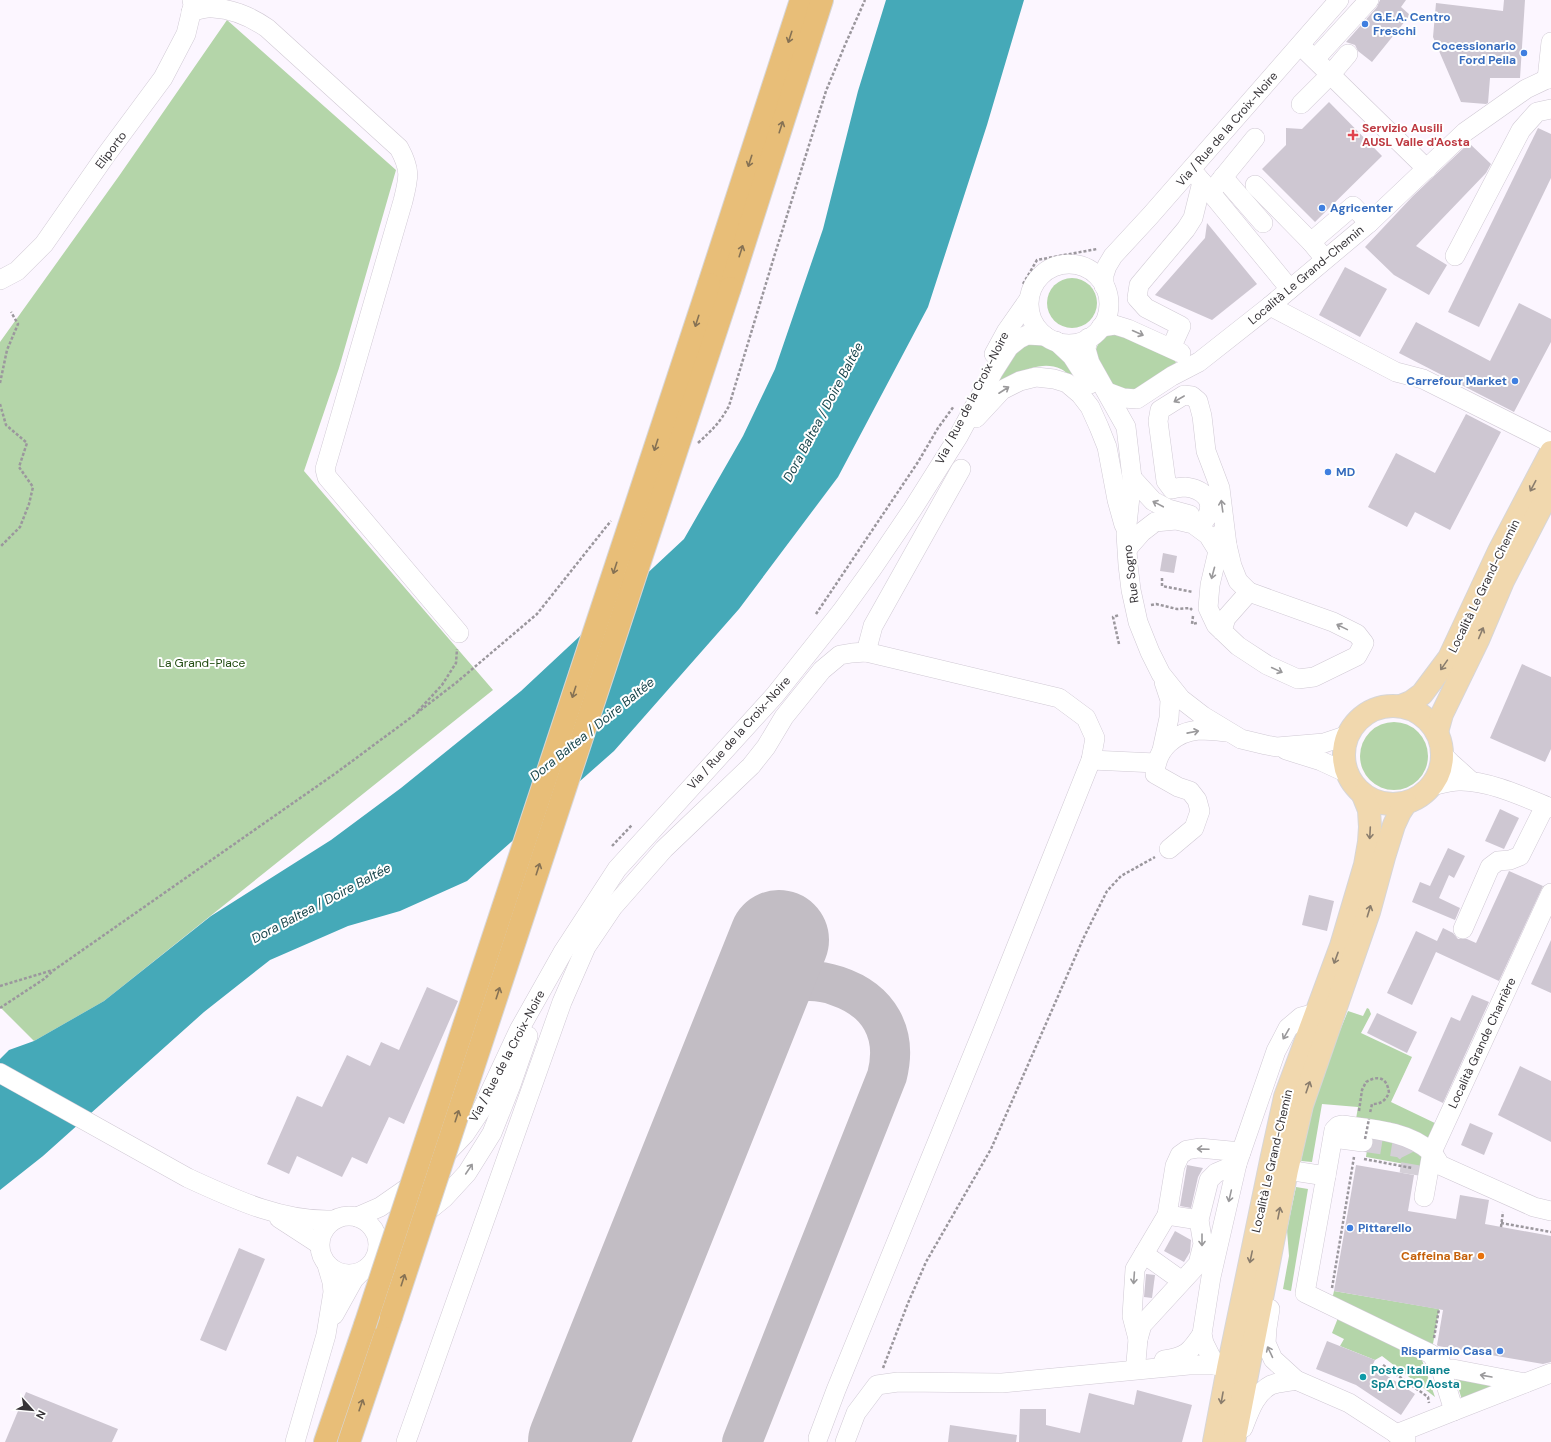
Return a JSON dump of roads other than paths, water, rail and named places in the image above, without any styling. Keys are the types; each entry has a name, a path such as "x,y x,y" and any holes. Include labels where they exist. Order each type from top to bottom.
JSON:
{"highway":[{"path":"349,1442 391,1317 719,286 801,0"},
{"path":"325,1442 719,286 822,0"}],"main road":[{"name":"Località Le Grand-Chemin","path":"1401,706 1420,714 1430,722 1437,732 1442,754 1439,772 1432,786 1420,796 1406,803 1393,805 1384,804 1376,802 1363,795 1355,788 1347,773 1344,755 1348,735 1356,723 1371,711 1386,707 1401,706 1411,702 1422,694 1449,658 1499,551 1551,452"},
{"name":"Località Le Grand-Chemin","path":"1437,732 1442,714 1478,640 1503,581 1551,488"},
{"name":"Località Le Grand-Chemin","path":"1214,1442 1221,1367 1285,1097 1341,946 1365,865 1370,826 1369,810 1363,795"},
{"name":"Località Le Grand-Chemin","path":"1234,1442 1287,1170 1302,1105 1369,912 1394,825 1406,803"}],"street":[{"path":"1315,58 1369,0"},
{"name":"Via / Rue de la Croix-Noire","path":"1104,286 1104,275 1113,256 1150,216 1201,181 1331,3"},
{"path":"191,6 230,10 253,18 267,28 399,148 406,161 408,178 403,201 325,469 327,477 459,633"},
{"name":"Eliporto","path":"0,280 17,271 44,244 106,155 151,96 163,78 186,34 191,6"},
{"name":"Località Le Grand-Chemin","path":"1137,399 1172,376 1198,362 1270,306 1369,223 1465,132 1526,89 1549,79 1551,42"},
{"path":"1300,45 1427,169"},
{"path":"1301,104 1331,74 1348,54"},
{"path":"1455,256 1521,130 1537,112 1551,109"},
{"path":"1201,181 1223,177 1255,138"},
{"path":"1223,177 1263,223"},
{"path":"1201,181 1290,289"},
{"path":"1171,348 1181,326 1146,308 1137,298 1138,285 1186,229 1193,218 1201,181"},
{"path":"1255,185 1311,242 1325,259"},
{"path":"1311,242 1353,206 1369,223"},
{"name":"Via / Rue de la Croix-Noire","path":"1083,266 1095,266 1113,256"},
{"path":"1095,332 1106,315 1108,302 1104,286 1095,274 1083,266 1071,264 1059,265 1048,270 1039,277 1032,288 1025,293 1032,320 1038,329 1051,339 1073,343 1095,332 1115,325 1128,329 1171,348 1198,362"},
{"name":"Via / Rue de la Croix-Noire","path":"931,479 1025,293"},
{"path":"1270,306 1396,372 1423,379 1551,443"},
{"name":"Rue Sogno","path":"1095,332 1086,349 1090,363 1126,427 1132,478 1126,533"},
{"name":"Via / Rue de la Croix-Noire","path":"358,1217 380,1207 433,1168 466,1134 483,1108 519,1030 545,984 590,909 617,869 775,695 872,569 958,437 993,372 1009,347 1018,339 1027,335 1051,339"},
{"name":"Rue Sogno","path":"1051,339 1072,356 1087,378 1110,422 1121,464 1128,564 1138,622 1161,674 1181,699 1203,716 1241,739 1277,746 1321,760 1347,773"},
{"path":"958,437 1002,390 1020,381 1036,377 1054,379 1067,383 1080,394 1090,407 1107,447 1117,500 1126,533 1142,532 1155,522 1176,520 1193,524 1208,535 1218,551 1208,608 1218,625 1243,650 1267,665 1298,679 1314,677 1357,656 1364,643 1357,634 1333,622 1249,592 1238,581 1232,566 1227,545 1220,488 1206,451 1198,402 1192,396 1184,395 1160,410 1158,421 1166,481 1172,488 1185,487 1203,492 1208,500 1210,508 1209,514 1205,520"},
{"path":"1107,392 1123,398 1137,399 1129,413 1126,427"},
{"path":"866,652 873,626 961,469"},
{"path":"1132,478 1153,501 1168,509 1205,520 1217,530 1227,545"},
{"path":"1218,625 1249,592"},
{"path":"406,1442 562,1002 586,947 613,907 664,849 751,766 766,748 784,717 822,670 840,655 866,652 1059,698 1086,718 1095,738 1091,760 836,1390 818,1438"},
{"path":"1161,674 1170,700 1169,718 1155,774 1178,787 1190,791 1197,800 1200,811 1194,828 1169,850"},
{"path":"1091,760 1159,757 1177,736 1188,732 1198,730 1230,732"},
{"name":"Rue Sogno","path":"1277,746 1324,742 1348,735"},
{"path":"1442,754 1454,767 1471,781"},
{"path":"1432,786 1458,780 1471,781 1509,792 1548,807 1520,856 1510,860 1498,861 1490,867 1463,929"},
{"name":"Località Grande Charrière","path":"1424,1197 1432,1152 1551,893"},
{"name":"Via / Rue de la Croix-Noire","path":"378,1247 413,1223 444,1198 467,1173 492,1133 511,1085 545,984"},
{"path":"1221,1367 1204,1343 1202,1334 1211,1277 1239,1158 1276,1051 1288,1028 1301,1017 1316,1013"},
{"path":"0,1073 188,1178 260,1208 287,1216 309,1220 333,1220 346,1216 358,1217 365,1220 376,1232 378,1247 373,1262 354,1279 340,1303 326,1334"},
{"path":"1525,1383 1453,1369 1437,1356 1305,1294 1334,1130 1338,1126 1342,1125 1362,1138 1383,1130 1403,1136 1417,1142 1432,1152 1440,1165 1534,1208 1551,1211"},
{"path":"1138,1339 1132,1316 1135,1269 1167,1215 1175,1166 1180,1155 1187,1150 1199,1148 1239,1158"},
{"path":"1136,1362 1138,1339 1142,1325 1198,1264 1203,1244 1199,1220 1209,1180 1216,1173 1239,1158"},
{"path":"1287,1170 1326,1176"},
{"path":"260,1208 320,1244"},
{"path":"1167,1215 1199,1220"},
{"path":"295,1442 326,1334 333,1292 327,1265 320,1251 320,1244 323,1230 333,1220"},
{"path":"1274,1236 1278,1256 1266,1343 1273,1359 1296,1380 1349,1403 1402,1438 1454,1411 1551,1373"},
{"path":"1144,1254 1182,1281"},
{"path":"327,1265 340,1273 354,1274 361,1272"},
{"path":"1117,1372 1125,1366 1136,1362 1178,1358 1191,1350 1202,1334"},
{"path":"1437,1356 1454,1411"},
{"path":"845,1442 856,1414 877,1386 898,1382 1002,1383 1189,1365 1221,1367"},
{"path":"1237,1442 1252,1405 1260,1394 1271,1385 1296,1380"}],"water":[{"name":"Dora Baltea / Doire Baltée","path":"886,0 1024,0 987,125 928,307 838,477 739,609 614,751 467,881 400,911 348,926 270,960 204,1012 43,1156 0,1190 0,1059 9,1050 34,1041 104,1001 211,916 331,840 401,788 521,691 684,539 743,436 775,369 823,229 858,91"}],"tunnel":[{"path":"1363,1142 1401,1148 1406,1152 1411,1162 1409,1174"}],"place":[{"name":"G.E.A. Centro Freschi","path":"1365,24"},
{"name":"Cocessionario Ford Peila","path":"1524,53"},
{"name":"Servizio Ausili AUSL Valle d'Aosta","path":"1353,135"},
{"name":"Agricenter","path":"1322,208"},
{"name":"Carrefour Market","path":"1515,381"},
{"name":"MD","path":"1328,472"},
{"name":"Pittarello","path":"1350,1228"},
{"name":"Caffeina Bar","path":"1481,1256"},
{"name":"Risparmio Casa","path":"1500,1351"},
{"name":"Poste Italiane SpA CPO Aosta","path":"1363,1377"}],"park label":[{"name":"La Grand-Place","path":"202,663"}]}
